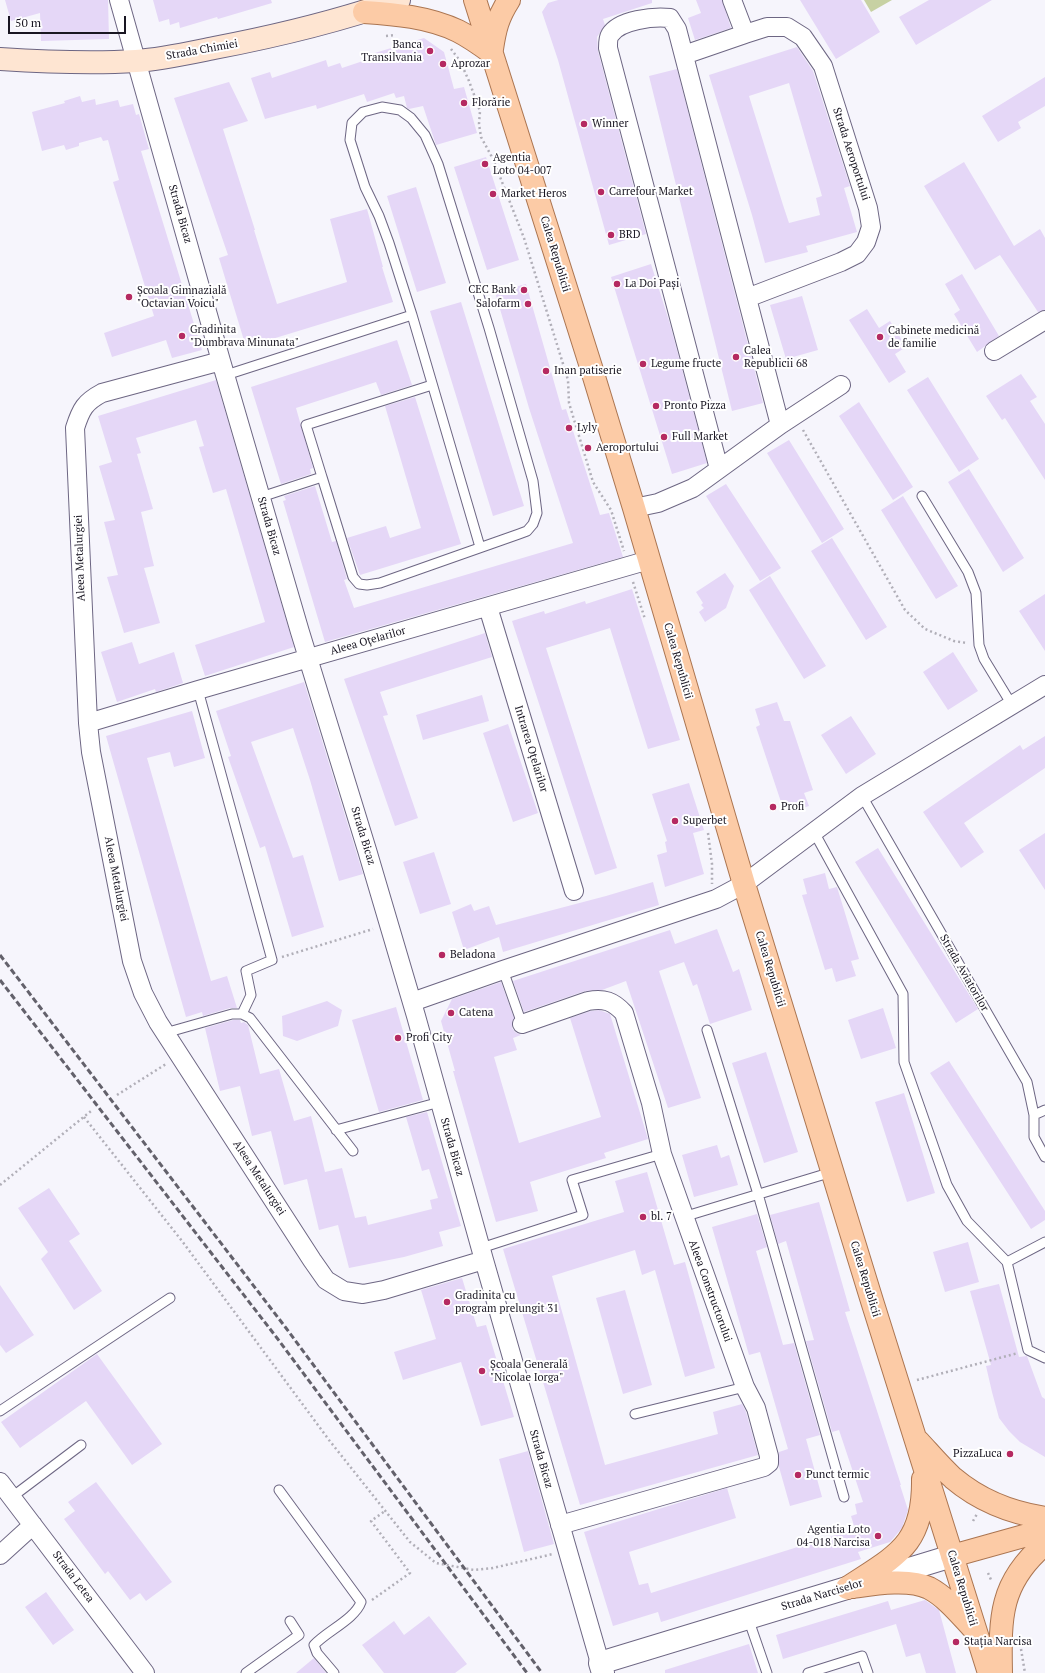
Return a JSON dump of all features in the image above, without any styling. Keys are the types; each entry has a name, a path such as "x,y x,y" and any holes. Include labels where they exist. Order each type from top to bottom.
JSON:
{"main road":[{"path":"364,12 383,0"},
{"name":"Strada Chimiei","path":"0,59 52,63 138,61 239,44 364,12 399,0"},
{"name":"Calea Republicii","path":"475,0 634,508 639,563 744,884 832,1172 989,1673"},
{"path":"364,12 412,17 440,25 462,34 492,53 495,30 500,15 509,0"},
{"path":"916,1439 953,1478 978,1496 1006,1508 1045,1518"},
{"path":"847,1588 891,1559 902,1549 914,1533 924,1497 923,1464"},
{"name":"Strada Narciselor","path":"952,1556 1045,1530"},
{"path":"1002,1673 1000,1635 1003,1607 1011,1586 1023,1567 1045,1544"},
{"path":"847,1588 877,1584 912,1583 928,1588 942,1597 975,1631"}],"street":[{"name":"Strada Bicaz","path":"119,0 138,61 224,368 308,658 412,1002 482,1254 601,1668"},
{"path":"732,0 745,34"},
{"path":"719,469 608,48 609,36 618,27 639,20 659,17 670,18 677,30 780,426"},
{"name":"Strada Aeroportului","path":"684,56 767,27 787,27 803,38 823,66 868,208 871,227 866,242 857,254 841,262 747,298"},
{"path":"994,350 1045,320"},
{"name":"Aleea Metalurgiei","path":"224,368 102,393 90,399 80,412 75,428 88,723 94,767 132,961 143,993 165,1032 326,1280 344,1291 363,1294 384,1290 482,1254"},
{"path":"634,508 658,503 693,488 795,415 841,385"},
{"name":"Aleea Oțelarilor","path":"88,723 639,563"},
{"name":"Intrarea Oțelarilor","path":"488,607 574,891"},
{"path":"412,1002 503,970 716,900 744,884 862,796 1045,685"},
{"name":"Aleea Constructorului","path":"522,1024 588,1001 598,999 616,1004 624,1013 651,1103 662,1154 683,1217 745,1387 756,1408 769,1456 769,1463 764,1468 560,1525"},
{"name":"Strada Letea","path":"0,1482 145,1673"},
{"path":"0,1555 33,1525"},
{"name":"Strada Narciselor","path":"601,1668 748,1618 952,1556"}],"lane":[{"path":"432,385 306,425 348,565 358,584 367,585 380,583 528,531 537,514 533,481 489,328 438,164 425,135 411,118 400,110 382,107 363,112 352,123 350,140 360,174 389,243 412,315 480,547"},
{"path":"224,368 412,315"},
{"path":"261,497 322,477"},
{"path":"922,496 968,572 976,593 979,645 984,658 1012,705"},
{"path":"198,690 272,960 246,971 251,995 242,1014"},
{"name":"Strada Aviatorilor","path":"862,796 1027,1082 1034,1115 1034,1137 1045,1157"},
{"path":"814,832 903,994 904,1062 947,1185 967,1221 1007,1262 1028,1350 1045,1358"},
{"path":"503,970 522,1024"},
{"path":"165,1032 232,1014 242,1014 250,1018 353,1152"},
{"path":"707,1030 758,1194 844,1498"},
{"path":"336,1130 440,1102"},
{"path":"1034,1115 1045,1110"},
{"path":"482,1254 583,1215 572,1180 662,1154"},
{"path":"683,1217 832,1172"},
{"path":"1007,1262 1045,1242"},
{"path":"0,1411 170,1298"},
{"path":"635,1414 745,1387"},
{"path":"12,1497 81,1445"},
{"path":"279,1490 361,1602 358,1610 320,1638 314,1645"},
{"path":"748,1618 767,1673"},
{"path":"290,1621 299,1635 314,1645 317,1653 334,1673"},
{"path":"246,1673 299,1635"},
{"path":"808,1673 862,1656 868,1673"}],"path":[{"path":"386,36 398,34"},
{"path":"450,48 460,61 469,81 480,111 479,124 481,137 493,159 524,238 568,380 569,403 593,482 611,510 639,563 646,620"},
{"path":"795,415 905,610 925,629 954,641 979,645"},
{"path":"708,832 712,864 711,882 716,900"},
{"path":"272,960 389,924"},
{"path":"116,1095 180,1055"},
{"path":"0,1185 91,1111"},
{"path":"84,1116 182,1241 329,1440 410,1542 436,1563 474,1570 493,1568 567,1551"},
{"path":"898,1384 1028,1350"},
{"path":"358,1610 410,1573 371,1521 385,1511"}],"green space":[{"path":"864,0 892,0 871,12"}],"building":[{"path":"5,0 108,0 109,39 41,41 40,13 11,21"},
{"path":"153,0 271,0 272,3 218,19 217,17 180,28 179,22 170,25 169,19 159,22"},
{"path":"558,0 652,0 652,3 603,19 605,25 597,37 598,51 646,234 609,245 558,60 542,12 548,3"},
{"path":"696,0 722,0 731,28 695,40 688,18 701,13"},
{"path":"800,0 861,0 880,32 836,59"},
{"path":"929,0 992,0 916,45 899,17"},
{"path":"424,38 444,52 454,89 464,87 477,133 436,145 423,106 409,109 407,108 404,96 396,98 394,93 367,102 364,94 317,109 316,105 265,119 251,78 270,72 272,78 326,60 328,67 340,63 342,68 366,60 365,56"},
{"path":"797,47 813,71 850,186 844,188 857,232 806,246 808,252 765,263 752,215 709,75","holes":["789,83 822,196 816,198 820,215 789,223 749,96"]},
{"path":"677,69 763,403 732,411 649,76"},
{"path":"1045,77 1045,106 1018,122 1021,128 998,142 982,116"},
{"path":"229,82 248,121 223,129 277,304 347,282 330,219 367,209 393,302 246,347 219,258 228,255 174,98"},
{"path":"80,96 82,102 95,99 96,105 118,100 120,107 133,104 136,115 139,114 149,149 141,151 202,350 172,358 166,340 112,357 104,333 154,316 113,182 119,180 108,140 103,141 101,137 79,143 79,146 66,150 64,145 42,151 32,112 65,103 64,101"},
{"path":"486,157 519,260 487,270 454,167"},
{"path":"964,162 1014,246 1040,229 1045,238 1045,310 1038,312 1000,255 975,270 924,186"},
{"path":"416,187 446,283 417,292 387,196"},
{"path":"651,264 670,324 707,463 672,474 611,277"},
{"path":"962,274 999,336 977,352 954,314 960,310 945,284"},
{"path":"526,284 562,410 566,409 600,515 609,513 623,557 325,642 283,501 286,500 284,496 315,486 332,542 336,541 347,579 344,580 354,608 573,543 529,408 495,292"},
{"path":"802,296 818,350 786,359 770,305"},
{"path":"461,302 524,506 493,516 430,311"},
{"name":"Cabinete medicină de familie","path":"867,309 879,328 890,321 906,347 895,354 906,372 889,383 849,320"},
{"path":"397,340 412,385 381,395 376,382 296,408 313,468 310,469 311,474 281,484 251,387"},
{"path":"1021,374 1037,397 1030,401 1045,424 1045,480 1005,418 1002,420 986,396"},
{"path":"928,377 979,459 959,472 907,390"},
{"path":"216,380 294,647 205,676 195,645 265,622 226,489 213,493 199,447 204,446 196,420 136,438 141,453 137,454 153,509 141,512 154,566 144,568 160,623 124,633 107,577 118,575 104,522 115,520 99,466 112,462 98,416"},
{"path":"415,397 461,544 360,575 347,538 386,526 390,538 421,528 385,406"},
{"path":"859,402 913,487 893,500 839,416"},
{"path":"789,440 844,529 822,543 767,453"},
{"path":"969,469 1024,558 1003,572 948,482"},
{"path":"726,484 781,568 760,581 706,496"},
{"path":"903,496 958,586 936,599 881,510"},
{"path":"832,538 887,627 866,640 811,551"},
{"path":"725,573 734,586 726,608 705,622 699,612 704,608 701,605 703,603 696,592"},
{"path":"770,576 826,666 804,679 749,590"},
{"path":"632,589 680,740 648,749 610,628 546,648 617,868 595,875 512,621 544,611 545,614 585,601 586,604"},
{"path":"1045,594 1045,651 1019,611"},
{"path":"485,633 492,657 380,692 388,715 383,716 418,818 395,826 344,679"},
{"path":"132,642 139,664 174,652 183,683 156,692 155,689 117,702 101,652"},
{"path":"953,652 978,691 948,710 923,672"},
{"path":"304,682 363,874 339,881 310,780 293,728 251,742 293,858 303,855 324,927 292,937 265,846 260,848 228,757 231,756 216,711"},
{"path":"482,695 489,721 423,740 416,715"},
{"path":"777,702 784,721 790,721 813,790 804,793 809,806 790,812 786,800 781,802 756,727 760,725 755,709"},
{"path":"192,711 205,758 174,767 170,752 147,758 211,981 227,976 237,1008 230,1008 203,1016 202,1012 186,1017 106,736"},
{"path":"851,716 876,754 846,774 821,735"},
{"path":"508,724 538,813 513,822 483,733"},
{"path":"1045,736 1045,768 964,823 984,852 961,868 923,812 1020,745 1023,750"},
{"path":"689,783 704,830 693,833 704,874 665,887 657,855 667,852 665,842 667,841 652,794"},
{"path":"1045,833 1045,890 1019,850"},
{"path":"878,848 978,1009 956,1023 855,862"},
{"path":"434,852 451,904 420,914 403,862"},
{"path":"825,873 829,889 837,887 859,959 851,961 856,976 836,982 832,968 825,970 802,895 807,894 803,879"},
{"path":"653,882 659,905 503,952 499,937 464,950 452,912 471,904 474,911 489,906 496,925"},
{"path":"717,929 733,972 739,969 752,1010 710,1024 697,984 693,986 684,962 659,971 701,1098 668,1108 626,981 602,990 585,991 524,1012 513,981 670,930 675,944"},
{"path":"501,982 514,1018 512,1028 515,1032 521,1035 513,1038 517,1050 494,1057 519,1143 601,1117 570,1018 599,1010 610,1014 648,1139 604,1153 606,1158 530,1182 538,1211 496,1222 453,1071 455,1071 441,1021 452,999"},
{"path":"327,1001 342,1010 338,1026 297,1041 283,1036 282,1016"},
{"path":"396,1007 423,1100 379,1112 352,1020"},
{"path":"883,1008 896,1048 861,1059 848,1020"},
{"path":"233,1020 240,1020 241,1023 244,1022 248,1025 260,1074 279,1069 294,1121 311,1116 325,1172 342,1168 355,1218 366,1216 368,1225 432,1209 430,1200 438,1198 429,1169 422,1171 406,1117 427,1112 461,1226 439,1232 443,1246 404,1257 349,1268 338,1225 319,1230 307,1179 284,1185 271,1131 252,1136 240,1086 220,1091 205,1028"},
{"path":"766,1052 798,1152 764,1163 732,1063"},
{"path":"949,1061 1045,1211 1045,1220 1031,1229 930,1073"},
{"path":"904,1093 935,1193 907,1202 875,1102"},
{"path":"717,1145 721,1158 729,1155 738,1185 694,1197 682,1155"},
{"path":"647,1172 674,1265 685,1262 715,1368 685,1377 655,1270 642,1275 635,1250 552,1276 605,1465 718,1434 713,1412 742,1404 746,1412 758,1455 580,1505 503,1249 624,1212 615,1181"},
{"path":"49,1188 80,1234 69,1241 102,1291 74,1310 41,1259 48,1252 18,1208"},
{"path":"819,1202 850,1311 845,1312 908,1510 902,1528 890,1542 858,1552 861,1559 661,1622 658,1612 613,1626 584,1532 727,1488 736,1518 629,1552 639,1585 648,1583 651,1593 855,1529 851,1516 857,1514 855,1504 863,1502 839,1430 832,1432 806,1341 814,1340 786,1241 778,1244 770,1215"},
{"path":"757,1214 767,1247 756,1251 783,1345 794,1343 820,1435 806,1439 822,1497 790,1506 779,1467 779,1452 788,1449 760,1352 749,1355 712,1227"},
{"path":"968,1242 979,1282 945,1292 933,1252"},
{"name":"Școala Generală \"Nicolae Iorga\"","path":"462,1278 477,1327 486,1325 514,1417 481,1426 461,1362 403,1380 394,1352 436,1339 421,1290"},
{"path":"999,1284 1019,1357 1027,1356 1042,1397 1045,1399 1045,1457 1020,1442 1009,1431 999,1418 992,1392 986,1366 991,1365 970,1291"},
{"path":"0,1285 34,1335 6,1353 0,1345"},
{"path":"625,1290 652,1385 623,1394 596,1298"},
{"path":"97,1354 162,1444 132,1465 86,1401 20,1448 1,1422"},
{"path":"528,1451 554,1544 524,1552 499,1459"},
{"path":"96,1482 172,1582 146,1601 140,1593 130,1600 108,1571 105,1574 64,1519 75,1511 68,1502"},
{"path":"46,1592 74,1630 53,1645 25,1607"},
{"path":"925,1600 939,1610 956,1673 926,1673 920,1653 906,1657 896,1624 783,1659 776,1635 888,1601 891,1610"},
{"path":"429,1616 467,1664 455,1673 384,1673 362,1645 394,1621 404,1635"},
{"path":"749,1644 758,1673 665,1673 665,1670"},
{"path":"314,1658 326,1673 296,1673"}],"railway":[{"path":"0,955 286,1328 542,1673"},
{"path":"0,980 277,1338 527,1673"}],"place":[{"name":"Banca Transilvania","path":"430,51"},
{"name":"Aprozar","path":"443,64"},
{"name":"Florărie","path":"464,103"},
{"name":"Winner","path":"584,124"},
{"name":"Agentia Loto 04-007","path":"485,164"},
{"name":"Carrefour Market","path":"601,192"},
{"name":"Market Heros","path":"493,194"},
{"name":"BRD","path":"611,235"},
{"name":"La Doi Pași","path":"617,284"},
{"name":"CEC Bank","path":"524,290"},
{"name":"Școala Gimnazială \"Octavian Voicu\"","path":"129,297"},
{"name":"Salofarm","path":"528,304"},
{"name":"Gradinita \"Dumbrava Minunata\"","path":"182,336"},
{"name":"Cabinete medicină de familie","path":"880,337"},
{"name":"Calea Republicii 68","path":"736,357"},
{"name":"Legume fructe","path":"643,364"},
{"name":"Inan patiserie","path":"546,371"},
{"name":"Pronto Pizza","path":"656,406"},
{"name":"Lyly","path":"569,428"},
{"name":"Full Market","path":"664,437"},
{"name":"Aeroportului","path":"588,448"},
{"name":"Profi","path":"773,807"},
{"name":"Superbet","path":"675,821"},
{"name":"Beladona","path":"442,955"},
{"name":"Catena","path":"451,1013"},
{"name":"Profi City","path":"398,1038"},
{"name":"bl. 7","path":"643,1217"},
{"name":"Gradinita cu program prelungit 31","path":"447,1302"},
{"name":"Școala Generală \"Nicolae Iorga\"","path":"482,1371"},
{"name":"PizzaLuca","path":"1010,1454"},
{"name":"Punct termic","path":"798,1475"},
{"name":"Agentia Loto 04-018 Narcisa","path":"878,1536"},
{"name":"Stația Narcisa","path":"956,1642"}]}
